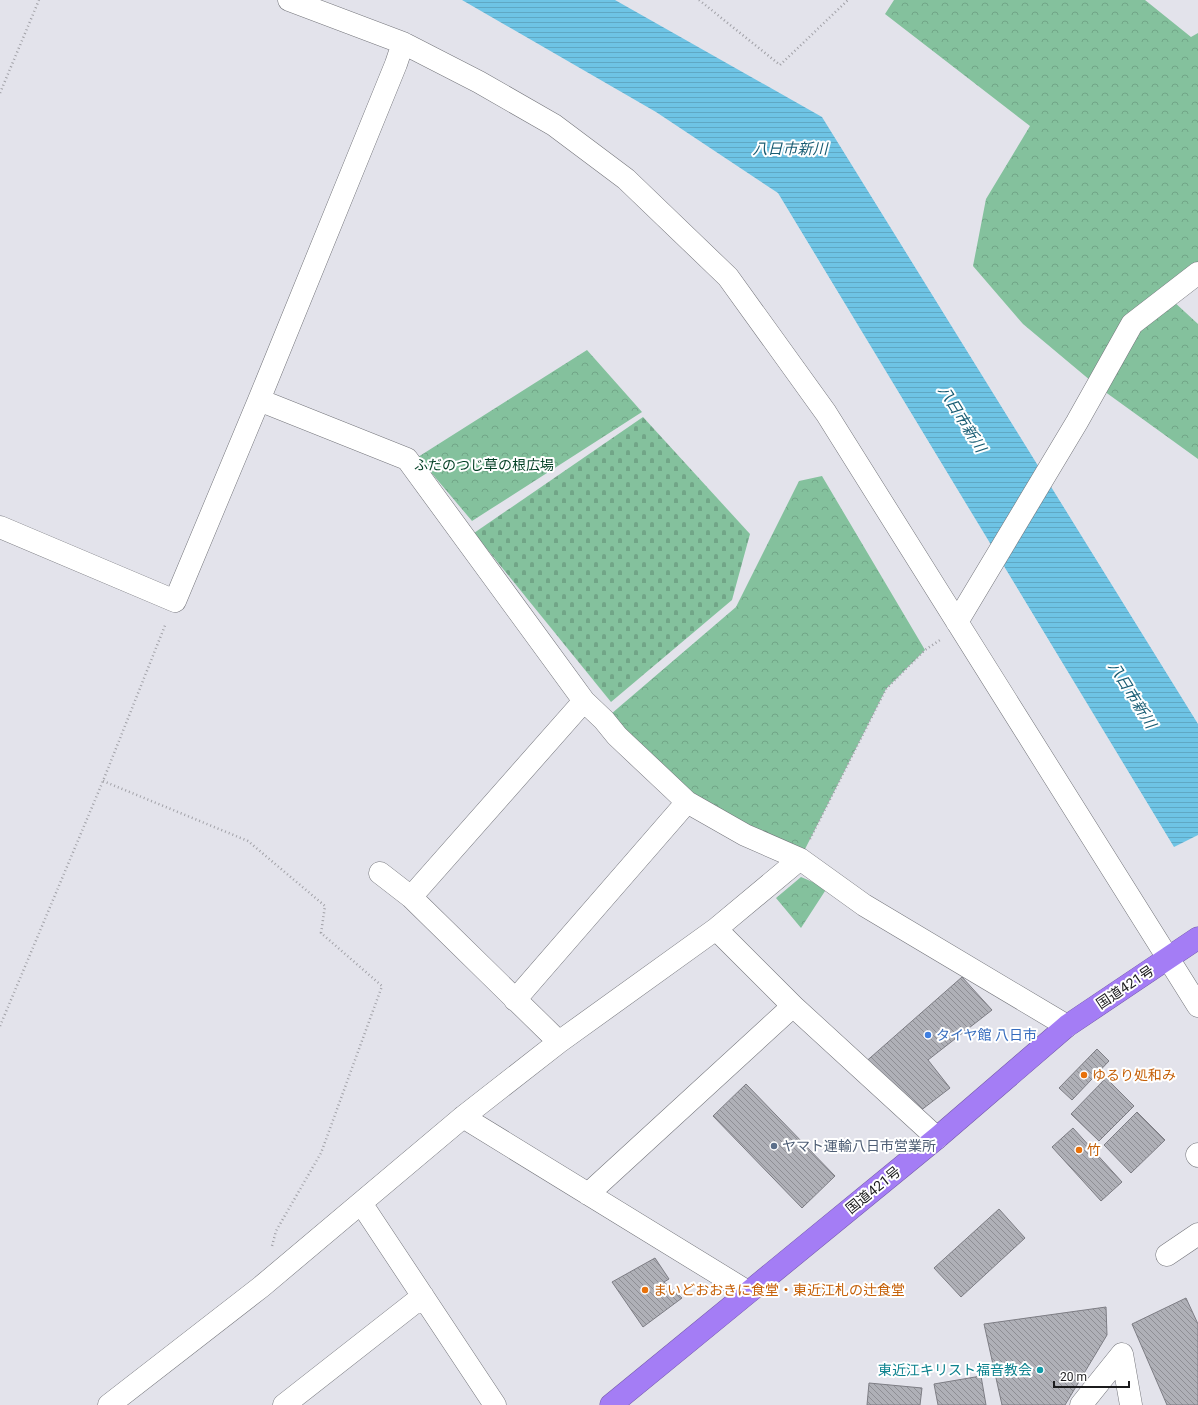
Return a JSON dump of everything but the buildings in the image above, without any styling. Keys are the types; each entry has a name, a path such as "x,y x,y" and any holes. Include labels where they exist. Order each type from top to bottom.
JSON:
{"highway":[{"name":"国道421号","path":"611,1405 937,1138 1067,1026 1198,938"}],"street":[{"path":"288,0 403,43 479,82 554,125 626,179 728,277 826,413 1167,959 1198,1006"},
{"path":"0,527 175,600 259,400 396,64 403,43"},
{"path":"957,622 1077,422 1132,324 1198,273"},
{"path":"259,400 407,459 584,701 604,720 617,736 688,802 745,835 800,859 864,905 1067,1026"},
{"path":"411,897 584,701"},
{"path":"515,1000 688,802"},
{"path":"109,1405 261,1287 463,1117 559,1042 716,929 800,859"},
{"path":"380,873 411,897 559,1042"},
{"path":"716,929 793,1006 937,1138"},
{"path":"588,1194 793,1006"},
{"path":"463,1117 748,1292"},
{"path":"361,1203 495,1405"},
{"path":"1167,1255 1198,1234"},
{"path":"284,1405 423,1296"},
{"path":"1081,1405 1122,1354 1131,1405"}],"path":[{"path":"0,93 39,0"},
{"path":"699,0 780,65 848,0"},
{"path":"0,1026 103,781 175,600"},
{"path":"800,859 886,689 925,650 940,639 957,622"},
{"path":"103,781 248,841 325,906 322,933 382,986 321,1153 276,1231 271,1249"}],"green space":[{"path":"894,0 1145,0 1191,37 1198,33 1198,267 1172,300 1198,324 1198,459 1097,386 1023,324 973,266 986,199 1030,126 885,14"},
{"name":"ふだのつじ草の根広場","path":"587,350 642,412 472,521 418,457"},
{"path":"643,417 750,534 732,600 611,702 474,533"},
{"path":"822,476 925,650 886,689 800,859 687,802 604,720 736,607 799,481"},
{"path":"801,877 827,888 801,928 776,898"}],"water":[{"name":"八日市新川","path":"462,0 615,0 822,117 1198,724 1198,835 1174,847 778,193 656,112"}],"place":[{"name":"タイヤ館 八日市","path":"928,1035"},
{"name":"ゆるり処和み","path":"1084,1075"},
{"name":"ヤマト運輸八日市営業所","path":"774,1146"},
{"name":"竹","path":"1079,1150"},
{"name":"まいどおおきに食堂・東近江札の辻食堂","path":"645,1290"},
{"name":"東近江キリスト福音教会","path":"1040,1370"}]}
